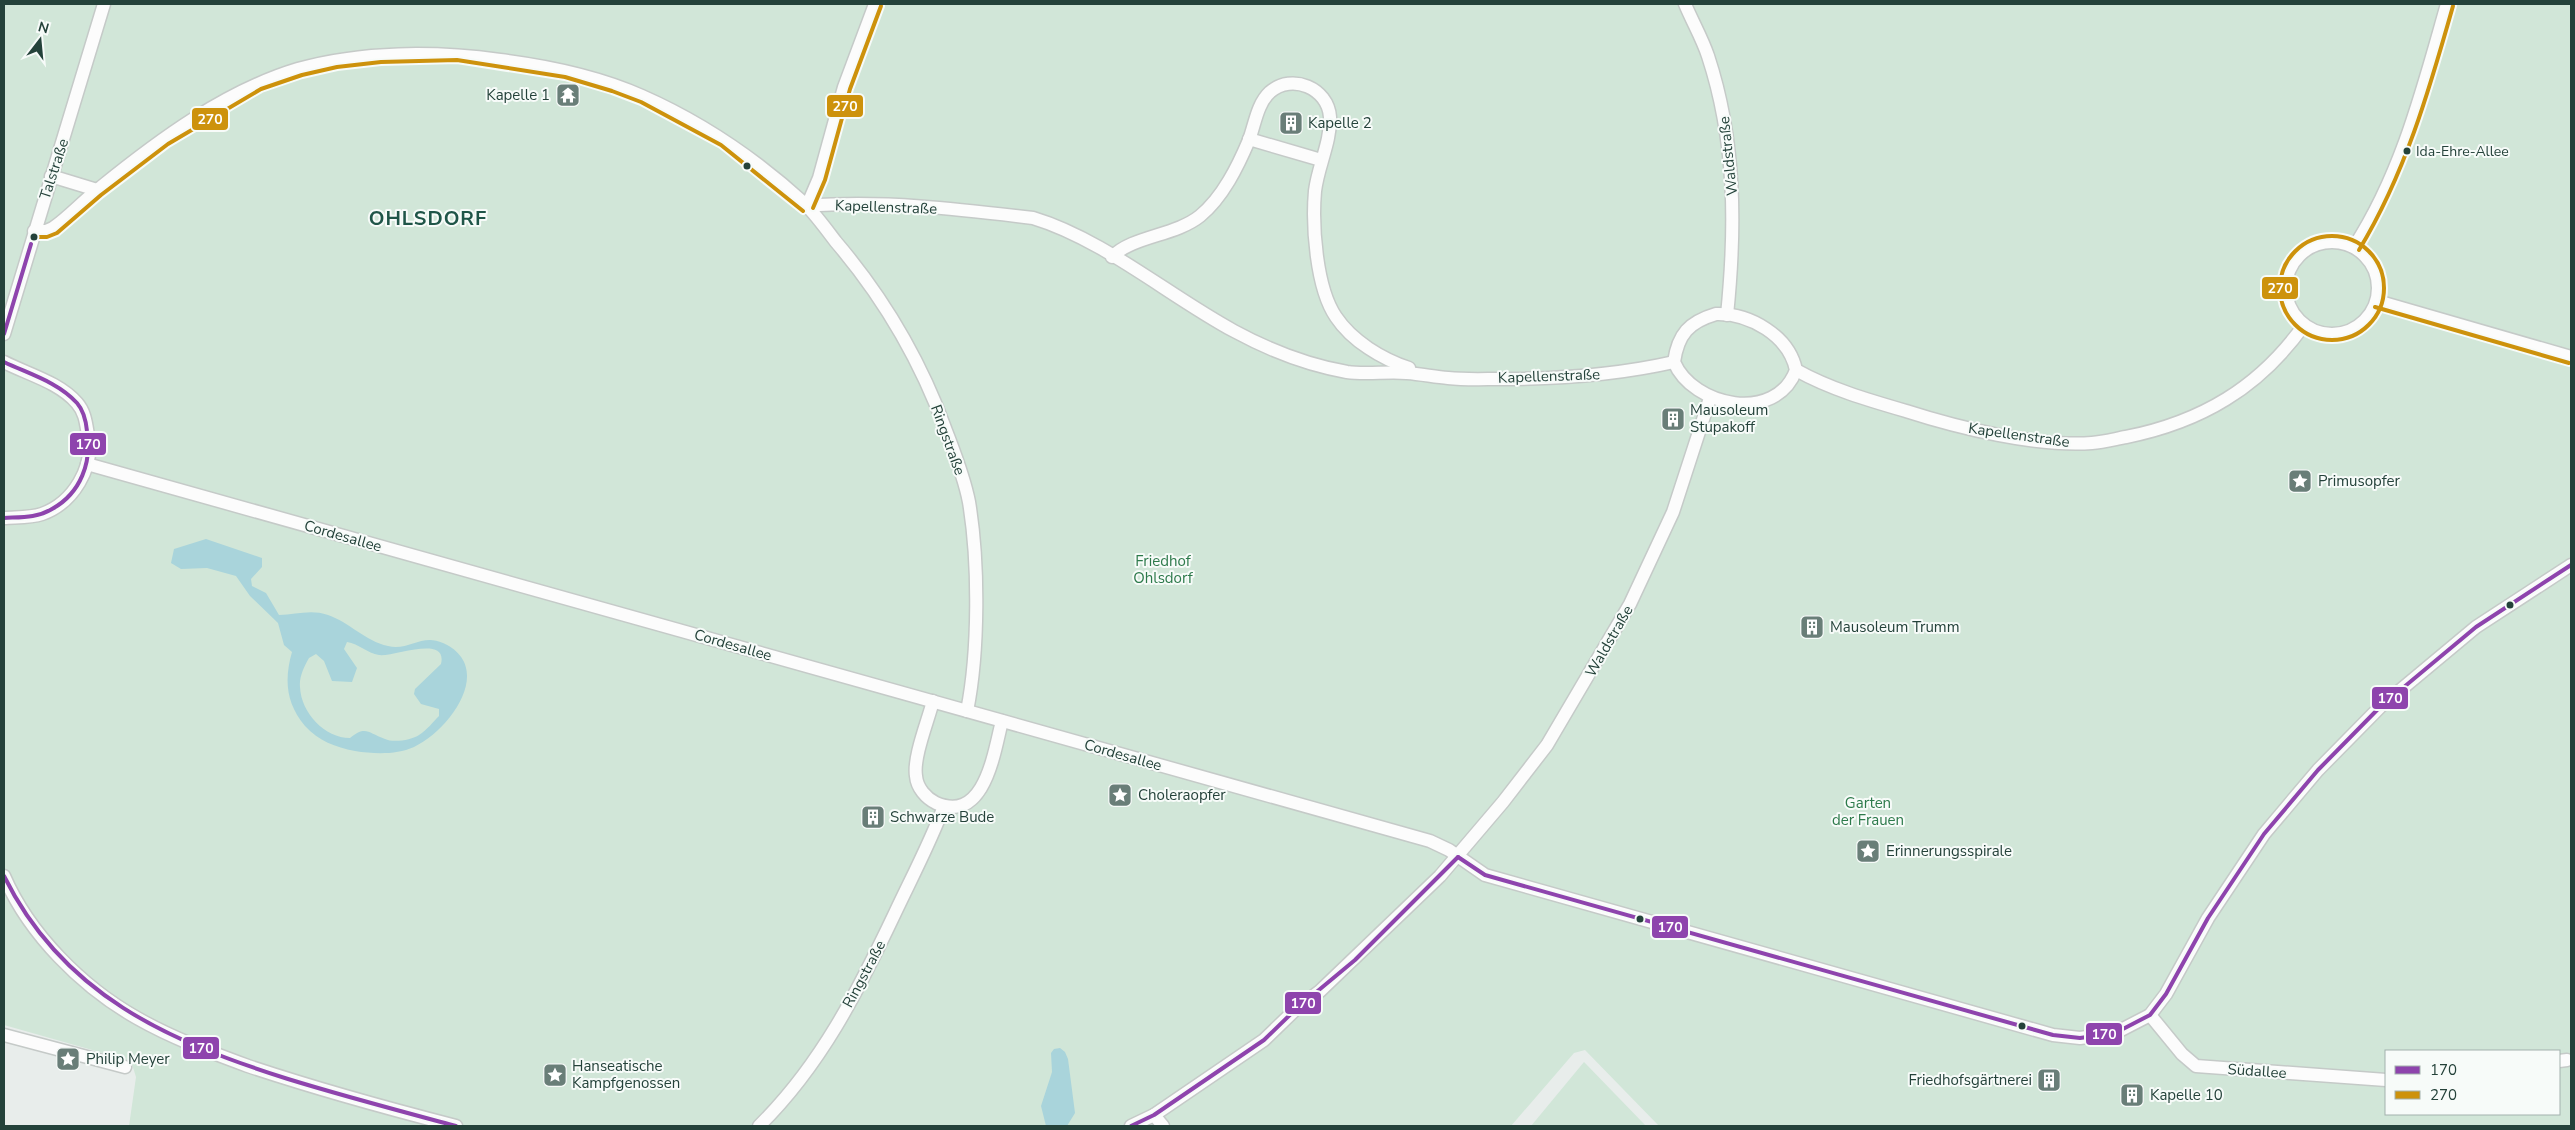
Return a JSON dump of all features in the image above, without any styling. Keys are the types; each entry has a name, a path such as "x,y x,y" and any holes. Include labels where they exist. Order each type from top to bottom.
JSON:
{"street":[{"name":"Talstraße","path":"4,334 104,4"},
{"path":"34,231 46,232 53,228 97,190 165,139 258,83 300,69 336,61 381,56 457,54 566,71 614,85 644,96 724,140 806,206 819,178 844,87 875,4"},
{"name":"Waldstraße","path":"1685,4 1708,54 1726,127 1733,198 1734,252 1727,315"},
{"path":"2354,247 2375,213 2394,173 2427,72 2446,4"},
{"name":"Kapellenstraße","path":"1112,257 1119,249 1155,238 1200,216 1219,195 1237,165 1266,97 1284,84 1304,85 1319,94 1329,110 1329,133 1321,160 1316,190 1314,230 1326,293 1335,316 1358,341 1393,364 1422,374"},
{"path":"1249,139 1321,160"},
{"path":"52,176 97,190"},
{"name":"Kapellenstraße","path":"806,206 844,203 907,206 1033,218 1052,224 1112,257 1232,330 1297,359 1348,372 1422,374 1450,378 1567,377 1642,370 1674,362"},
{"name":"Ringstraße","path":"806,206 859,268 899,329 935,402 964,484 969,503 974,571 975,632 972,682 966,711"},
{"path":"2338,242 2354,247 2366,257 2375,270 2378,285 2377,301 2371,313 2362,324 2351,331 2326,334 2304,325 2294,315 2288,302 2286,288 2288,275 2296,260 2307,249 2322,243 2338,242"},
{"path":"2377,301 2571,357"},
{"path":"1716,314 1727,315 1750,321 1773,334 1790,352 1796,370 1787,388 1777,396 1758,402 1734,403 1710,398 1690,385 1678,373 1674,362 1679,339 1693,324 1716,314"},
{"name":"Kapellenstraße","path":"1796,370 1835,389 1944,423 2026,439 2092,443 2155,431 2205,412 2248,385 2304,325"},
{"path":"4,362 60,389 76,402 85,418 90,445 87,464 81,480 70,496 42,514 4,518"},
{"name":"Waldstraße","path":"1131,1126 1154,1115 1264,1040 1296,1009 1354,960 1458,857 1548,745 1626,612 1673,512 1710,398"},
{"name":"Cordesallee","path":"87,464 1430,841 1485,875 2053,1035 2080,1038 2101,1035 2121,1030 2150,1015"},
{"path":"2150,1015 2166,994 2208,918 2264,834 2318,770 2380,707 2476,627 2571,566"},
{"path":"933,701 916,762 916,776 921,790 931,800 944,806 957,806 970,801 979,792 985,781 1002,721"},
{"name":"Ringstraße","path":"758,1126 781,1104 811,1066 869,972 928,848 944,806"},
{"path":"4,876 32,924 63,960 99,993 135,1018 218,1055 285,1078 456,1126"},
{"name":"Südallee","path":"2150,1015 2182,1054 2196,1066 2385,1080"},
{"path":"4,1035 125,1067"},
{"path":"1154,1115 1163,1126"}],"green space":[{"name":"Friedhof Ohlsdorf","path":"4,4 2571,4 2571,1126 1659,1126 1585,1050 1574,1053 1511,1126 129,1126 136,1077 131,1061 4,1025"},
{"path":"1584,1062 1646,1126 1531,1126"}],"water":[{"path":"206,539 262,558 262,567 251,579 252,586 266,593 279,615 309,612 321,613 336,618 372,640 388,646 396,647 428,640 443,643 458,654 466,667 467,682 462,698 453,713 441,727 428,739 407,750 392,753 370,753 355,751 328,743 316,736 305,726 290,700 288,672 292,652 284,645 278,623 250,596 236,576 207,568 181,569 171,563 174,549","holes":["347,642 379,655 428,648 436,650 441,655 441,664 415,689 414,694 421,704 439,709 439,716 416,737 397,741 388,740 367,731 355,734 350,738 341,737 323,729 310,715 301,697 300,680 302,672 309,658 316,654 324,661 332,681 352,682 357,668 344,649"]},
{"path":"1060,1048 1065,1052 1068,1059 1075,1113 1067,1126 1046,1126 1041,1106 1052,1072 1051,1053 1054,1049"}],"transit line":[{"name":"270","path":"813,208 825,180 850,89 881,6"},
{"name":"270","path":"2359,250 2390,192 2403,162 2425,101 2453,6"},
{"name":"270","path":"34,237 47,237 57,233 101,195 168,144 261,89 302,75 337,67 381,62 457,60 565,77 612,91 641,102 721,145 803,211"},
{"name":"270","path":"2332,236 2352,240 2369,251 2380,268 2384,288 2380,308 2369,325 2352,336 2332,340 2312,336 2295,325 2284,308 2280,288 2284,268 2295,251 2312,240 2332,236"},
{"name":"170","path":"4,334 31,244"},
{"name":"270","path":"2375,307 2569,363"},
{"name":"170","path":"4,362 61,389 77,403 83,413 88,443 88,454 82,476 77,485 62,502 41,514 4,518"},
{"name":"170","path":"1458,857 1485,875 2053,1035 2080,1038 2121,1030 2150,1015 2166,994 2208,918 2264,834 2318,770 2380,707 2476,627 2571,565"},
{"name":"170","path":"1131,1126 1154,1115 1264,1040 1296,1009 1355,960 1458,857"},
{"name":"170","path":"4,876 28,917 56,953 88,983 123,1008 201,1048 244,1064 288,1079 456,1126"}],"place":[{"name":"Kapelle 1","path":"568,95"},
{"name":"Kapelle 2","path":"1291,123"},
{"name":"Ida-Ehre-Allee","path":"2407,151"},
{"name":"Mausoleum Stupakoff","path":"1673,419"},
{"name":"Primusopfer","path":"2300,481"},
{"name":"Mausoleum Trumm","path":"1812,627"},
{"name":"Choleraopfer","path":"1120,795"},
{"name":"Schwarze Bude","path":"873,817"},
{"name":"Erinnerungsspirale","path":"1868,851"},
{"name":"Philip Meyer","path":"68,1059"},
{"name":"Hanseatische Kampfgenossen","path":"555,1075"},
{"name":"Friedhofsgärtnerei","path":"2049,1080"},
{"name":"Kapelle 10","path":"2132,1095"}],"district":[{"name":"OHLSDORF","path":"428,218"}],"park label":[{"name":"Garten der Frauen","path":"1868,812"}]}
